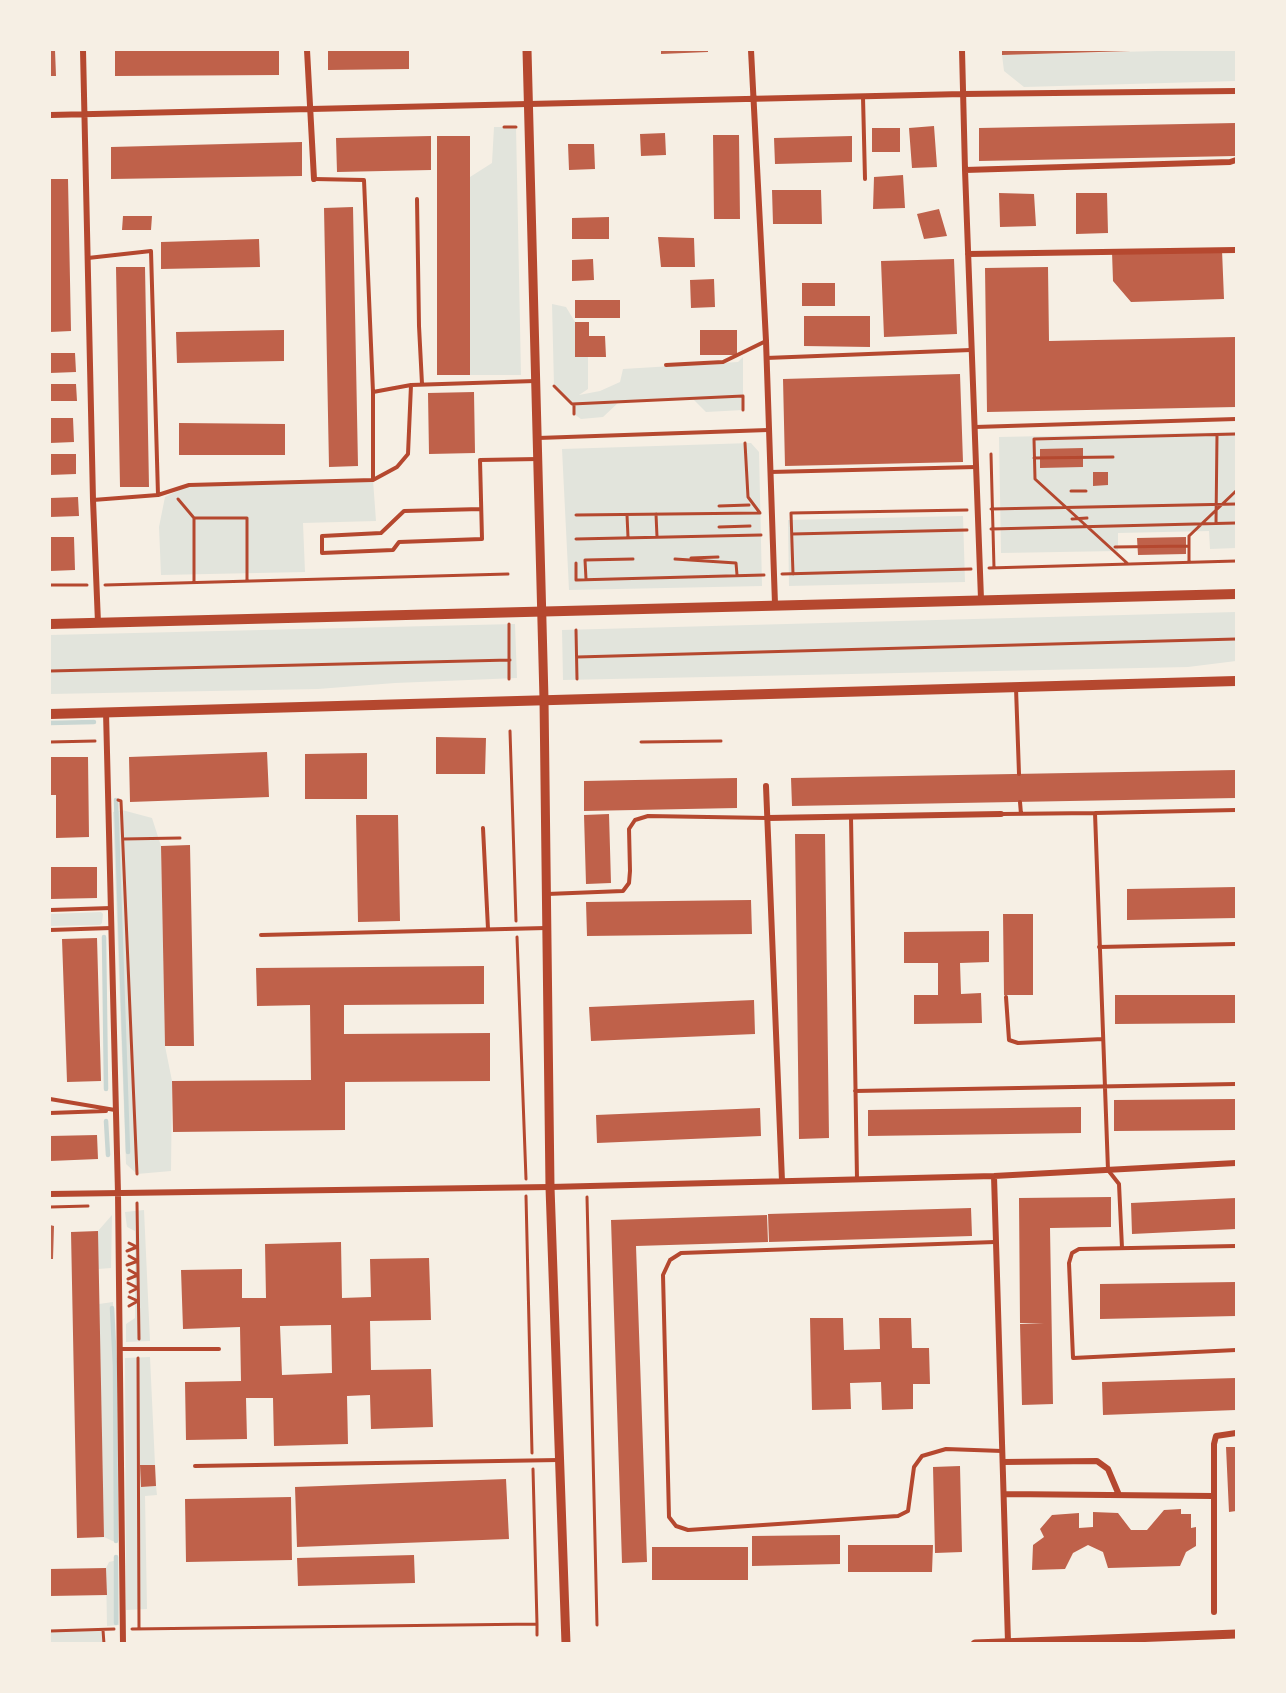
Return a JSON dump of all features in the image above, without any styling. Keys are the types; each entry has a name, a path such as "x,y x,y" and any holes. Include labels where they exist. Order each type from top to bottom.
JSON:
{"main road":[{"path":"50,624 1236,594"},
{"path":"50,714 1236,681"}],"street":[{"path":"83,50 98,623"},
{"path":"307,50 314,179"},
{"path":"527,50 544,699 550,1187 566,1644"},
{"path":"751,50 766,341 775,604"},
{"path":"962,50 964,170 981,599"},
{"path":"50,115 753,98 1236,91"},
{"path":"964,170 1236,160"},
{"path":"968,254 1236,250"},
{"path":"106,712 118,1193 123,1644"},
{"path":"766,786 782,1181"},
{"path":"768,818 1001,814"},
{"path":"50,1194 550,1187 994,1176 1236,1163"},
{"path":"994,1176 1008,1642"},
{"path":"1214,1612 1213,1496 1216,1436 1236,1432"},
{"path":"1003,1461 1097,1461 1108,1469 1119,1495"},
{"path":"1004,1494 1213,1496"},
{"path":"975,1644 1236,1634"}],"lane":[{"path":"863,96 865,178"},
{"path":"314,179 364,180 373,392 373,480"},
{"path":"417,199 418,326 422,384"},
{"path":"88,258 151,250 158,495"},
{"path":"666,364 723,362 766,341"},
{"path":"766,358 971,350"},
{"path":"373,392 422,384 536,381"},
{"path":"93,500 158,495 189,485 373,480 397,467 408,454 411,385"},
{"path":"975,427 1236,419"},
{"path":"538,438 768,430"},
{"path":"481,509 404,512 381,533 322,536 322,553 393,550 399,542 482,539 480,460 538,459"},
{"path":"770,471 976,467"},
{"path":"1016,687 1019,774"},
{"path":"1020,802 1021,814"},
{"path":"1001,814 1236,810"},
{"path":"1095,813 1108,1170 1119,1184 1122,1248"},
{"path":"547,894 623,891 629,883 629,829 636,820 648,816 768,818"},
{"path":"851,817 857,1179"},
{"path":"483,828 488,929"},
{"path":"50,910 111,909"},
{"path":"50,930 111,928"},
{"path":"261,935 547,928"},
{"path":"1100,946 1236,944"},
{"path":"1006,997 1009,1040 1018,1043 1102,1039"},
{"path":"855,1091 1236,1084"},
{"path":"50,1099 116,1111"},
{"path":"50,1113 116,1111"},
{"path":"996,1242 681,1253 670,1260 663,1275 669,1517 676,1526 688,1530 898,1516 908,1511 914,1467 922,1456 946,1449 1002,1451"},
{"path":"1236,1246 1079,1249 1072,1253 1069,1263 1073,1358 1236,1350"},
{"path":"120,1349 219,1349"},
{"path":"195,1466 559,1460"}],"path":[{"path":"504,128 516,127"},
{"path":"554,386 572,404 743,396 743,410"},
{"path":"574,404 574,414"},
{"path":"1127,563 1035,479 1034,439 1236,434"},
{"path":"1216,523 1218,506 1217,435"},
{"path":"576,515 760,513 748,497 745,443"},
{"path":"991,454 993,568"},
{"path":"1034,458 1113,457"},
{"path":"172,490 194,518 194,582"},
{"path":"1071,491 1086,491"},
{"path":"1189,562 1189,536 1236,491"},
{"path":"991,509 1236,504"},
{"path":"719,506 750,505"},
{"path":"793,574 791,513 967,510"},
{"path":"657,514 657,537"},
{"path":"627,515 628,538"},
{"path":"194,518 247,518 247,581"},
{"path":"1072,519 1087,518"},
{"path":"991,529 1236,523"},
{"path":"719,527 750,526"},
{"path":"792,534 967,530"},
{"path":"576,539 761,535"},
{"path":"1115,547 1189,546"},
{"path":"718,557 675,559 736,563 737,575"},
{"path":"586,579 585,560 633,559"},
{"path":"576,563 576,580 1236,561"},
{"path":"50,585 508,574"},
{"path":"509,624 509,679"},
{"path":"576,630 577,679"},
{"path":"577,657 1236,639"},
{"path":"50,671 510,660"},
{"path":"510,731 526,1186 537,1635"},
{"path":"50,742 95,741"},
{"path":"641,742 721,741"},
{"path":"108,797 121,801 137,1174"},
{"path":"123,839 180,838"},
{"path":"586,1186 597,1625"},
{"path":"50,1208 137,1203 139,1629"},
{"path":"50,1631 537,1624"},
{"path":"103,1630 104,1644"}],"shaded area":[{"path":"1236,50 1236,81 1024,87 1004,71 1002,55"},
{"path":"494,127 516,127 521,375 470,375 470,177 492,163"},
{"path":"552,304 566,307 575,322 575,357 588,357 588,389 579,395 600,391 620,382 623,369 738,362 743,357 743,410 706,412 692,398 619,402 603,417 581,419 574,414 572,404 554,386"},
{"path":"1236,432 1236,548 1210,549 1209,531 1118,533 1118,551 1001,553 999,437"},
{"path":"751,443 759,452 762,586 569,590 562,449"},
{"path":"373,480 376,521 303,523 305,572 161,575 159,527 165,497 189,485"},
{"path":"963,516 965,582 789,586 788,520"},
{"path":"1236,612 1236,661 1188,667 563,680 562,630"},
{"path":"515,624 517,678 318,689 50,694 50,635"},
{"path":"122,810 152,818 161,846 165,1046 172,1081 171,1171 137,1174 126,1164 113,812"},
{"path":"101,912 103,914 100,925 50,926 50,914"},
{"path":"144,1210 150,1341 126,1342 126,1324 135,1318 135,1231 127,1227 125,1212"},
{"path":"112,1215 111,1268 98,1269 98,1231"},
{"path":"113,1302 117,1543 104,1537 99,1304"},
{"path":"150,1357 155,1465 140,1466 141,1487 156,1486 157,1495 145,1496 147,1609 126,1610 125,1358"},
{"path":"118,1560 119,1625 107,1626 106,1568 109,1562"},
{"path":"103,1630 104,1643 50,1643 50,1631"}],"building":[{"path":"50,50 55,50 56,76 50,76"},
{"path":"115,50 279,50 279,75 115,76"},
{"path":"328,50 409,50 409,69 328,70"},
{"path":"661,50 708,50 708,52 661,54"},
{"path":"1002,50 1131,50 1131,51 1002,55"},
{"path":"1236,123 1236,156 979,161 979,128"},
{"path":"934,126 937,167 912,168 909,128"},
{"path":"872,128 900,128 900,152 872,152"},
{"path":"665,133 666,155 641,156 640,134"},
{"path":"713,135 739,135 740,219 714,219"},
{"path":"431,136 431,170 337,172 336,138"},
{"path":"437,136 470,136 470,375 437,375"},
{"path":"852,136 852,162 775,164 774,138"},
{"path":"302,142 302,176 111,179 111,147"},
{"path":"568,144 594,144 595,169 569,170"},
{"path":"903,175 905,208 873,209 874,177"},
{"path":"50,179 68,179 71,331 50,332"},
{"path":"772,190 821,190 822,224 773,224"},
{"path":"999,193 1034,194 1036,226 1000,227"},
{"path":"1076,193 1107,193 1108,233 1076,234"},
{"path":"353,207 358,466 329,467 324,208"},
{"path":"939,209 947,236 924,239 917,214"},
{"path":"123,216 152,216 151,230 122,230"},
{"path":"609,217 609,239 572,239 572,218"},
{"path":"658,237 694,238 695,267 661,267"},
{"path":"259,239 260,267 161,269 161,242"},
{"path":"1222,250 1224,299 1131,302 1113,281 1112,252"},
{"path":"593,259 594,280 572,281 572,260"},
{"path":"954,259 957,334 884,337 881,261"},
{"path":"116,267 145,267 149,487 120,487"},
{"path":"1048,267 1049,341 1236,337 1236,407 987,412 985,268"},
{"path":"714,279 715,307 691,308 690,280"},
{"path":"802,283 835,283 835,306 802,306"},
{"path":"575,300 620,300 620,318 575,318"},
{"path":"804,316 870,316 870,347 804,346"},
{"path":"575,322 589,322 589,336 605,336 606,357 575,357"},
{"path":"284,330 284,361 177,363 176,332"},
{"path":"700,330 737,330 737,355 700,355"},
{"path":"50,353 75,353 76,372 50,373"},
{"path":"960,374 963,462 785,466 783,379"},
{"path":"50,384 76,384 77,401 50,401"},
{"path":"474,392 475,453 429,454 428,393"},
{"path":"50,418 73,418 74,442 50,443"},
{"path":"179,423 285,424 285,455 179,455"},
{"path":"1083,448 1083,467 1040,468 1040,449"},
{"path":"50,454 76,454 76,474 50,475"},
{"path":"1093,472 1108,472 1108,485 1093,486"},
{"path":"78,497 79,516 50,517 50,498"},
{"path":"50,537 74,537 75,570 50,571"},
{"path":"1186,537 1186,554 1138,555 1137,538"},
{"path":"436,737 486,738 485,774 436,774"},
{"path":"267,752 269,797 130,802 129,757"},
{"path":"367,753 367,799 305,799 305,754"},
{"path":"50,757 88,757 89,837 56,838 56,795 50,795"},
{"path":"1236,770 1236,798 792,806 791,778"},
{"path":"737,778 737,808 584,811 584,781"},
{"path":"609,814 611,883 586,884 584,815"},
{"path":"356,815 398,815 400,921 358,922"},
{"path":"795,834 825,834 829,1138 799,1139"},
{"path":"190,845 194,1046 165,1046 161,846"},
{"path":"50,867 97,867 97,898 50,899"},
{"path":"1236,887 1236,918 1127,920 1127,889"},
{"path":"751,900 752,934 587,936 586,902"},
{"path":"1003,914 1033,914 1033,995 1004,995"},
{"path":"989,931 989,962 960,963 961,994 981,993 982,1023 914,1024 914,995 938,995 938,963 904,963 904,932"},
{"path":"97,938 101,1081 67,1082 62,939"},
{"path":"484,966 484,1004 344,1005 344,1034 490,1033 490,1081 345,1082 345,1130 173,1132 172,1081 311,1080 310,1005 257,1006 256,968"},
{"path":"1115,995 1236,995 1236,1023 1115,1024"},
{"path":"754,1000 755,1034 591,1041 589,1007"},
{"path":"1236,1099 1236,1130 1114,1131 1114,1100"},
{"path":"1081,1107 1081,1133 868,1136 868,1110"},
{"path":"760,1108 761,1136 597,1143 596,1115"},
{"path":"97,1135 98,1159 50,1161 50,1136"},
{"path":"1111,1197 1111,1227 1050,1228 1053,1404 1022,1405 1020,1324 1044,1323 1020,1323 1019,1198"},
{"path":"1236,1198 1236,1229 1132,1234 1131,1203"},
{"path":"971,1208 972,1236 769,1242 768,1214"},
{"path":"767,1215 768,1242 636,1246 647,1562 622,1563 611,1220"},
{"path":"50,1225 54,1226 53,1259 50,1259"},
{"path":"98,1231 104,1537 77,1538 71,1232"},
{"path":"341,1242 342,1298 371,1297 370,1259 429,1258 431,1320 370,1321 371,1370 431,1369 433,1427 371,1429 370,1395 347,1396 348,1444 274,1446 273,1398 246,1398 247,1439 186,1440 185,1382 241,1381 240,1327 183,1329 181,1270 242,1269 242,1298 266,1298 265,1244","holes":["331,1325 332,1373 282,1375 280,1326"]},
{"path":"1236,1282 1236,1316 1100,1319 1100,1284"},
{"path":"810,1318 843,1318 844,1350 880,1349 879,1318 911,1318 912,1348 929,1348 930,1384 913,1384 913,1409 882,1410 881,1382 850,1383 851,1409 812,1410"},
{"path":"1236,1378 1236,1410 1103,1415 1102,1382"},
{"path":"1226,1447 1236,1447 1236,1511 1229,1512"},
{"path":"140,1465 155,1465 156,1486 141,1487"},
{"path":"960,1466 962,1552 935,1553 933,1467"},
{"path":"506,1479 509,1539 297,1547 295,1487"},
{"path":"291,1497 292,1560 186,1562 185,1499"},
{"path":"1181,1509 1181,1514 1191,1514 1191,1528 1196,1527 1196,1546 1186,1552 1180,1566 1108,1568 1103,1552 1088,1545 1073,1553 1065,1569 1032,1570 1033,1545 1044,1537 1040,1529 1052,1515 1079,1513 1079,1528 1093,1527 1093,1512 1118,1513 1131,1530 1147,1530 1164,1510"},
{"path":"840,1535 840,1564 752,1566 752,1536"},
{"path":"848,1545 933,1545 932,1572 848,1572"},
{"path":"652,1547 748,1547 748,1580 652,1580"},
{"path":"414,1555 415,1583 298,1586 297,1558"},
{"path":"106,1568 107,1595 50,1596 50,1569"}],"waterway":[{"path":"50,723 94,722"},
{"path":"116,800 128,1152"},
{"path":"104,937 106,1089"},
{"path":"106,1121 108,1155"},
{"path":"112,1308 115,1366 116,1541"},
{"path":"116,1557 116,1623"}]}
